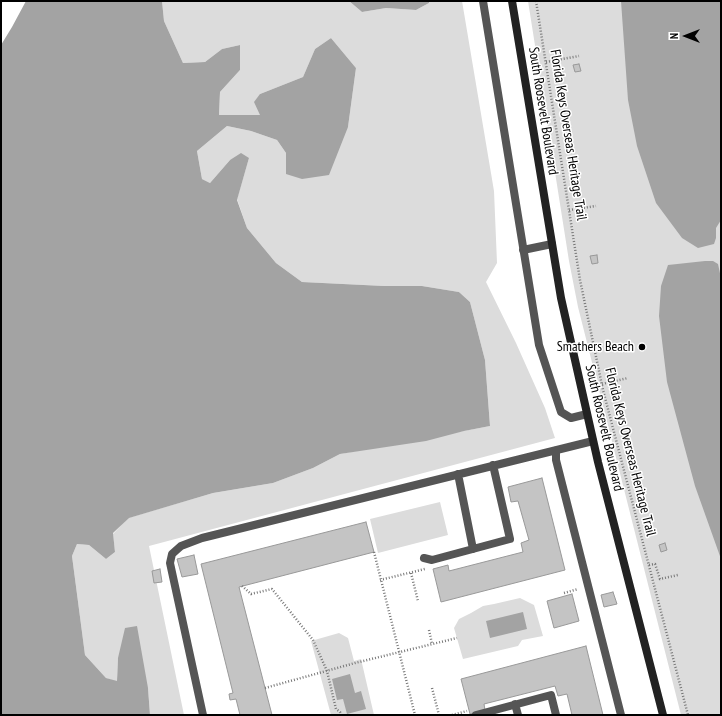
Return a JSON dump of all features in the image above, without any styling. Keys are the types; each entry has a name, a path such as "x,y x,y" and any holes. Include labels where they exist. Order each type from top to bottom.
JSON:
{"main road":[{"name":"South Roosevelt Boulevard","path":"512,1 561,298 593,441 663,715"}],"lane":[{"path":"482,1 539,344 561,412 571,418 587,414"},
{"path":"523,250 552,244"},
{"path":"203,715 170,563 172,554 181,546 202,538 593,441"},
{"path":"556,450 556,460 621,715"},
{"path":"428,559 510,539 493,465"},
{"path":"458,474 472,549"},
{"path":"476,715 551,695 556,715"},
{"path":"515,704 518,715"}],"path":[{"name":"Florida Keys Overseas Heritage Trail","path":"536,1 580,280 602,384 688,715"},
{"path":"546,62 579,56"},
{"path":"569,210 596,206"},
{"path":"602,384 628,378"},
{"path":"374,552 415,715"},
{"path":"380,580 432,567 428,559"},
{"path":"649,565 656,564 660,579 678,575"},
{"path":"411,573 418,601"},
{"path":"242,586 251,594 272,589 313,640 327,671 336,709 341,715"},
{"path":"564,593 588,587"},
{"path":"429,630 432,644"},
{"path":"265,688 457,638"},
{"path":"432,688 439,715"},
{"path":"452,715 469,710 470,715"}],"shaded area":[{"path":"26,1 162,1 164,21 183,63 205,62 222,49 240,45 240,70 220,92 219,115 260,115 254,102 260,94 303,77 315,49 331,38 356,68 348,127 329,175 302,179 286,174 286,153 277,140 251,131 227,126 197,151 202,179 210,183 230,160 241,153 249,158 237,200 247,228 276,263 302,282 384,286 422,286 459,292 470,302 485,360 490,426 426,441 340,454 313,468 273,483 213,493 129,518 113,533 115,552 106,559 89,545 77,544 72,556 85,655 106,678 117,681 118,658 125,628 137,626 148,688 150,715 1,715 1,45"},
{"path":"162,1 349,1 362,12 386,8 416,10 429,3 429,1 462,1 494,191 497,263 486,282 516,343 545,408 555,438 149,546 184,715 150,715 148,688 118,658 117,682 106,678 85,655 72,556 77,544 89,545 106,559 115,552 113,534 128,518 213,493 273,483 313,468 340,454 490,426 485,360 470,302 459,292 422,286 384,286 302,282 276,263 247,228 237,199 249,158 230,160 210,183 202,179 197,151 227,126 251,131 277,140 286,153 348,127 356,68 331,38 315,49 303,77 260,94 260,115 219,115 220,92 240,70 240,45 222,49 205,62 183,63 164,21"},
{"path":"349,1 429,1 429,3 416,10 386,8 362,12"},
{"name":"Smathers Beach","path":"528,1 721,1 721,715 681,715 578,307 569,261"},
{"path":"621,1 721,1 721,220 716,228 716,238 714,244 698,248 682,238 656,203 637,146 628,100"},
{"path":"713,261 718,264 721,278 721,559 695,486 667,382 659,316 661,286 668,265"},
{"path":"440,502 448,535 378,553 370,519"},
{"path":"520,598 534,605 543,636 522,640 518,646 463,659 454,628 459,619 483,606"},
{"path":"523,612 527,629 490,638 486,621"},
{"path":"339,633 348,638 354,661 361,659 374,715 331,715 311,641"},
{"path":"350,674 355,693 361,691 366,709 347,714 343,699 337,700 332,679"}],"building":[{"path":"579,64 581,71 575,72 573,65"},
{"path":"597,255 598,263 592,264 590,256"},
{"path":"542,478 565,570 441,602 433,569 448,565 449,571 523,552 521,543 529,540 518,501 511,502 508,487"},
{"path":"366,522 374,552 239,587 272,715 240,715 236,699 230,700 229,694 233,693 201,564"},
{"path":"665,543 667,550 661,552 659,545"},
{"path":"194,555 198,574 182,577 177,559"},
{"path":"160,569 162,582 154,583 152,571"},
{"path":"613,592 617,604 604,607 601,595"},
{"path":"572,594 579,621 554,628 547,601"},
{"path":"586,646 603,715 572,715 567,694 558,696 555,686 484,704 485,710 470,714 461,679"}],"place":[{"name":"Smathers Beach","path":"642,347"}]}
